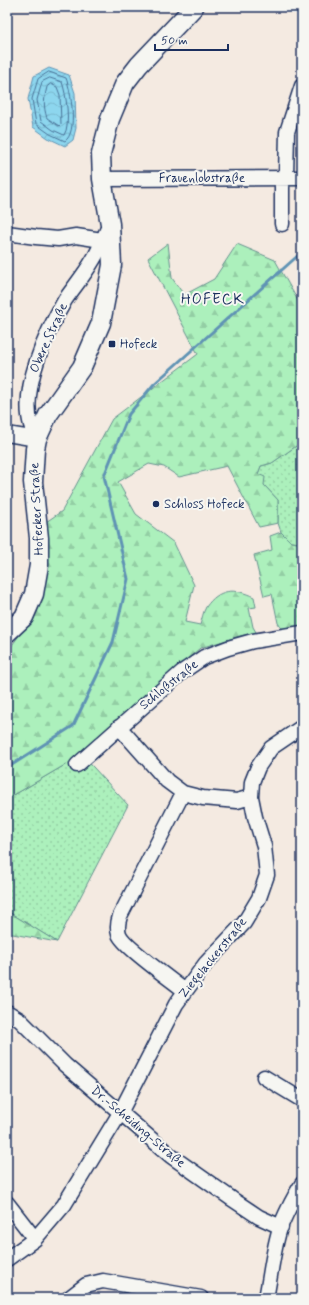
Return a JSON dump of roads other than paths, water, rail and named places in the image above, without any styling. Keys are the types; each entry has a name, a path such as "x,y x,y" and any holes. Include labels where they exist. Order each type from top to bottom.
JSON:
{"main road":[{"name":"Hofecker Straße","path":"7,633 24,617 34,594 39,565 33,482 37,439 48,415 82,367 101,323 112,265 110,224 102,179 101,154 110,118 125,83 139,65 194,7"}],"street":[{"path":"282,224 287,132 302,86"},
{"name":"Frauenlobstraße","path":"102,179 302,178"},
{"name":"Obere Straße","path":"37,439 30,424 29,408 32,376 35,365 65,300 94,259 110,224"},
{"path":"7,233 36,238 58,239 76,236 102,240"},
{"path":"7,434 37,439"},
{"name":"Schloßstraße","path":"77,764 182,672 204,657 253,641 302,633"},
{"path":"119,727 167,781 183,793 210,799 237,800 251,797"},
{"name":"Ziegelackerstraße","path":"7,1259 35,1239 64,1205 120,1113 176,1004 206,963 244,923 259,898 266,872 264,846 255,817 251,797 252,782 258,767 271,748 302,727"},
{"path":"183,793 120,916 118,925 119,935 128,946 185,991"},
{"name":"Dr.-Scheiding-Straße","path":"7,1012 20,1020 65,1065 172,1156 232,1199 281,1227"},
{"path":"264,1077 302,1100"},
{"path":"266,1298 281,1227 302,1184"},
{"path":"7,1203 35,1239"},
{"path":"69,1298 86,1285 103,1281 201,1298"}],"water":[{"path":"49,68 69,75 75,93 76,128 73,140 65,146 48,138 33,127 28,99 34,76"}],"waterway":[{"path":"7,768 73,726 113,642 128,579 104,476 129,414 154,384 302,252"}],"place":[{"name":"Hofeck","path":"112,344"},
{"name":"Schloss Hofeck","path":"156,504"}],"district":[{"name":"HOFECK","path":"213,300"}]}
